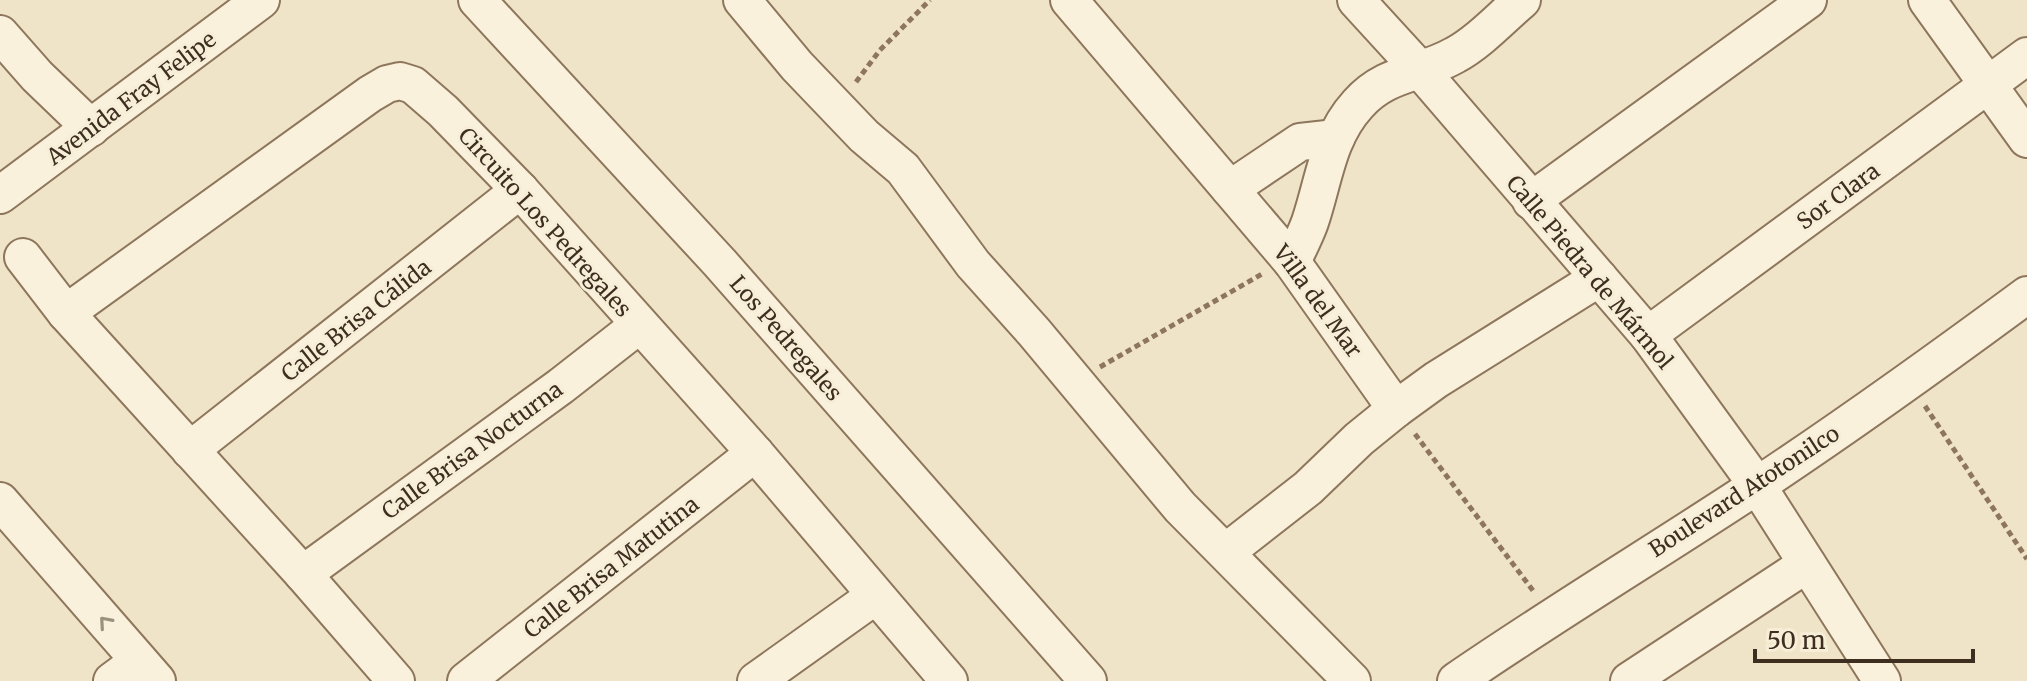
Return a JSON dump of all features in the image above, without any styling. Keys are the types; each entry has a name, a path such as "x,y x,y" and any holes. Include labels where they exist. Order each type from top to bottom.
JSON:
{"street":[{"name":"Avenida Fray Felipe","path":"0,195 261,0"},
{"name":"Los Pedregales","path":"477,0 720,263 1088,681"},
{"path":"742,0 836,107 903,169 973,264 1180,507 1352,681"},
{"name":"Villa del Mar","path":"1069,0 1292,262 1396,409"},
{"name":"Calle Piedra de Mármol","path":"1356,0 1648,335 1757,485 1882,681"},
{"path":"1292,262 1309,225 1324,165 1356,106 1378,85 1398,75 1421,71 1459,53 1522,0"},
{"path":"1531,201 1808,0"},
{"path":"1927,0 2027,139"},
{"path":"0,34 37,76 91,128"},
{"name":"Sor Clara","path":"1648,335 2027,56"},
{"name":"Circuito Los Pedregales","path":"66,313 387,84 400,81 413,85 520,190 755,453 949,681"},
{"path":"1230,189 1300,142 1336,138"},
{"name":"Calle Brisa Cálida","path":"190,450 520,190"},
{"path":"23,257 66,313 396,681"},
{"path":"1226,552 1308,488 1396,409 1436,380 1599,278"},
{"name":"Boulevard Atotonilco","path":"1456,681 1551,616 1757,485 1909,382 2027,295"},
{"name":"Calle Brisa Nocturna","path":"303,574 561,386 639,325"},
{"name":"Calle Brisa Matutina","path":"466,681 755,453"},
{"path":"0,501 136,674"},
{"path":"1629,681 1807,564"},
{"path":"756,681 875,596"}],"path":[{"path":"836,107 880,50 930,0"},
{"path":"1075,381 1276,266 1292,262"},
{"path":"1909,382 2027,559"},
{"path":"1396,409 1551,616"}]}
